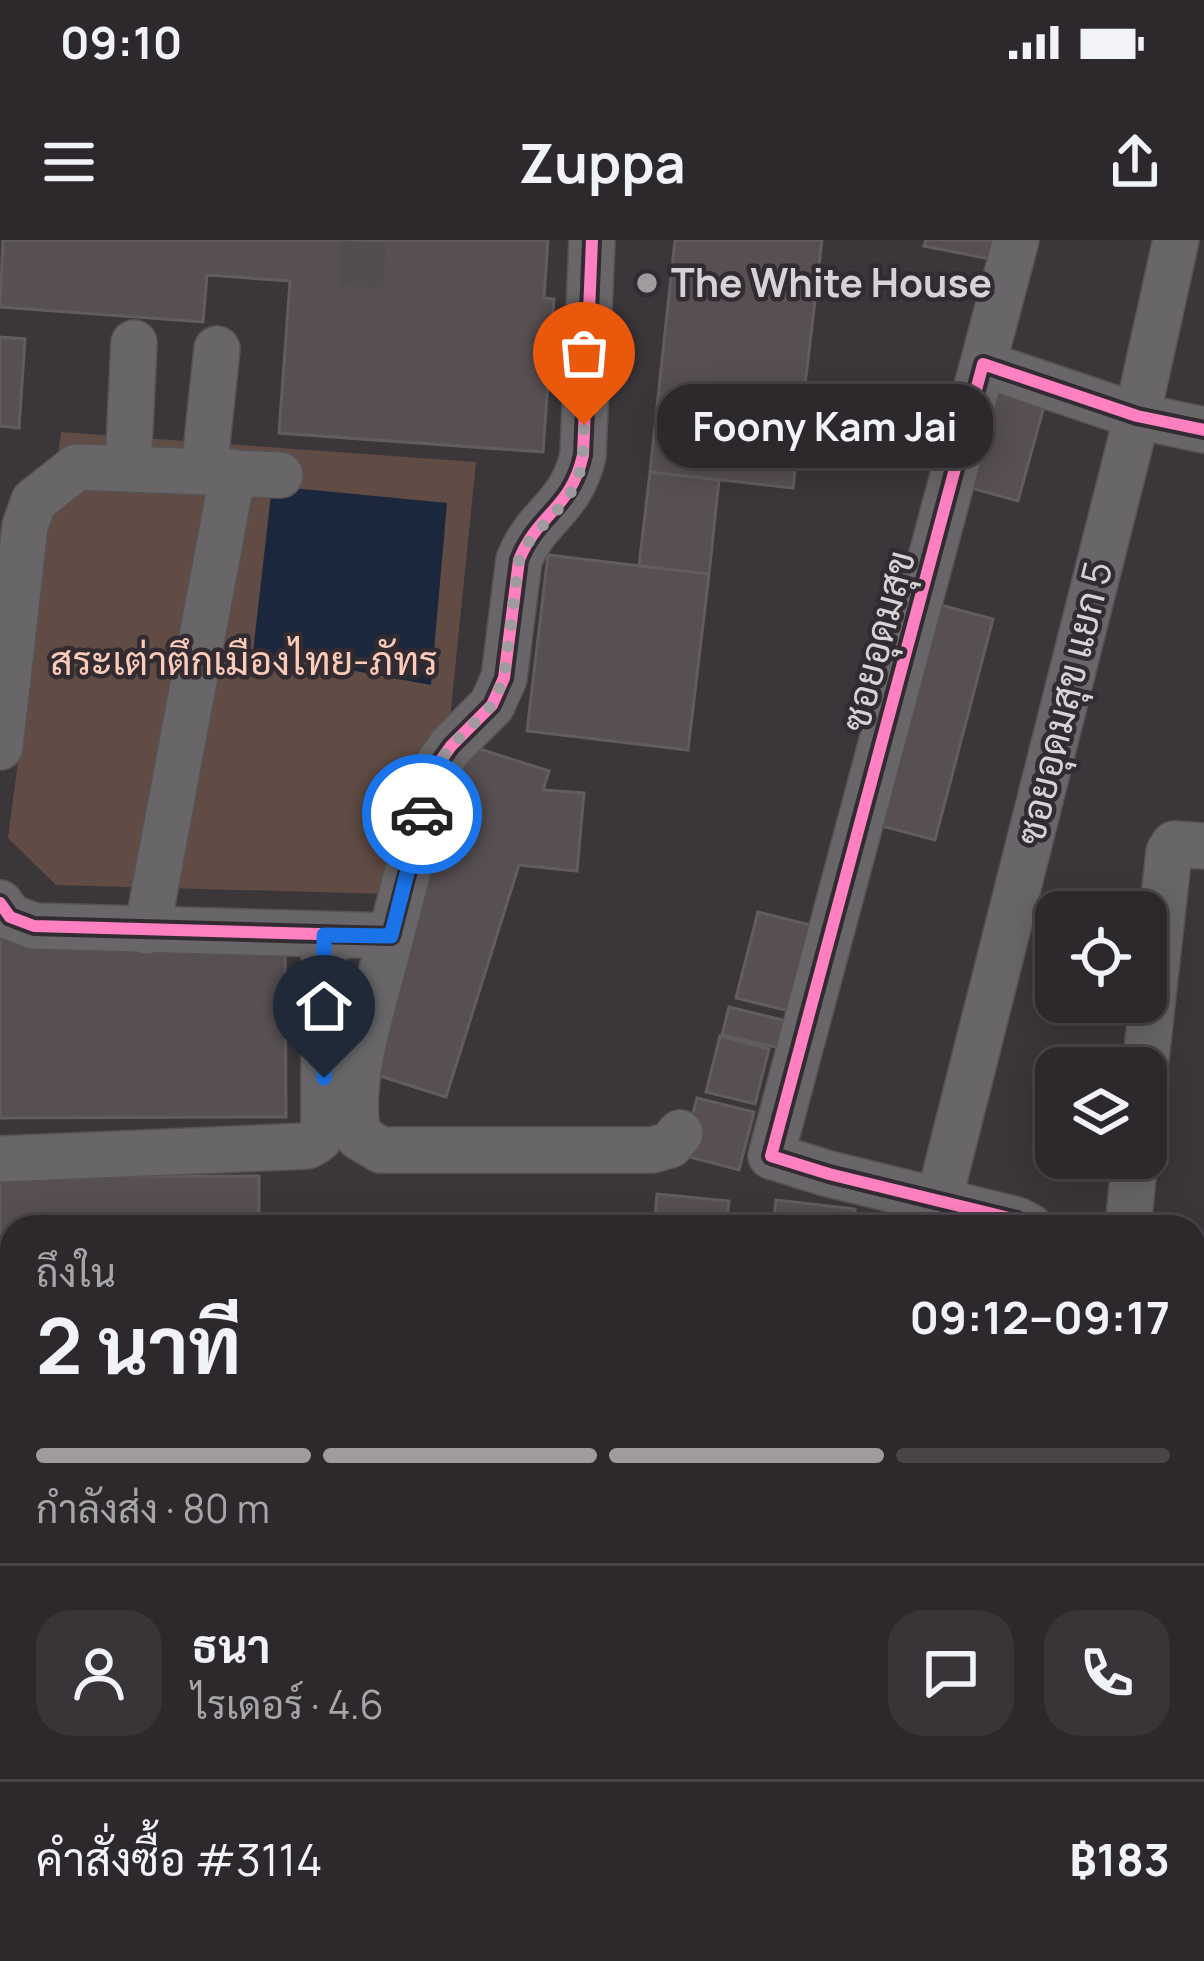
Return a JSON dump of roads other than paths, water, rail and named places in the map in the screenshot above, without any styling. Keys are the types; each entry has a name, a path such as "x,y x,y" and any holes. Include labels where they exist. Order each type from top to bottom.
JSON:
{"street":[{"path":"592,240 578,480 526,542 519,560 504,678 492,705 434,770 352,1114 359,1137 381,1150 652,1150 670,1145 680,1133"},
{"name":"ซอยอุดมสุข","path":"939,1200 771,1156 1016,240"},
{"name":"ซอยอุดมสุข แยก 5","path":"939,1200 1137,416 1176,240"},
{"path":"128,466 134,343"},
{"path":"148,932 219,471 217,349"},
{"path":"983,364 1137,416 1204,430"},
{"path":"0,747 25,526 34,500 77,466 280,475"},
{"path":"1147,1047 1168,852 1174,844 1204,846"},
{"path":"0,903 10,916 34,926 391,936"},
{"path":"0,1159 316,1142 324,1126 324,935"},
{"path":"1129,1215 1133,1179"},
{"path":"939,1200 998,1215"}],"water":[{"path":"272,486 447,503 431,685 253,652"}],"tunnel":[{"path":"361,287 364,240"}],"place":[{"name":"The White House","path":"647,283"},
{"name":"Foony Kam Jai","path":"584,425"}],"park label":[{"name":"สระเต่าตึกเมืองไทย-ภัทร","path":"244,661"}]}
